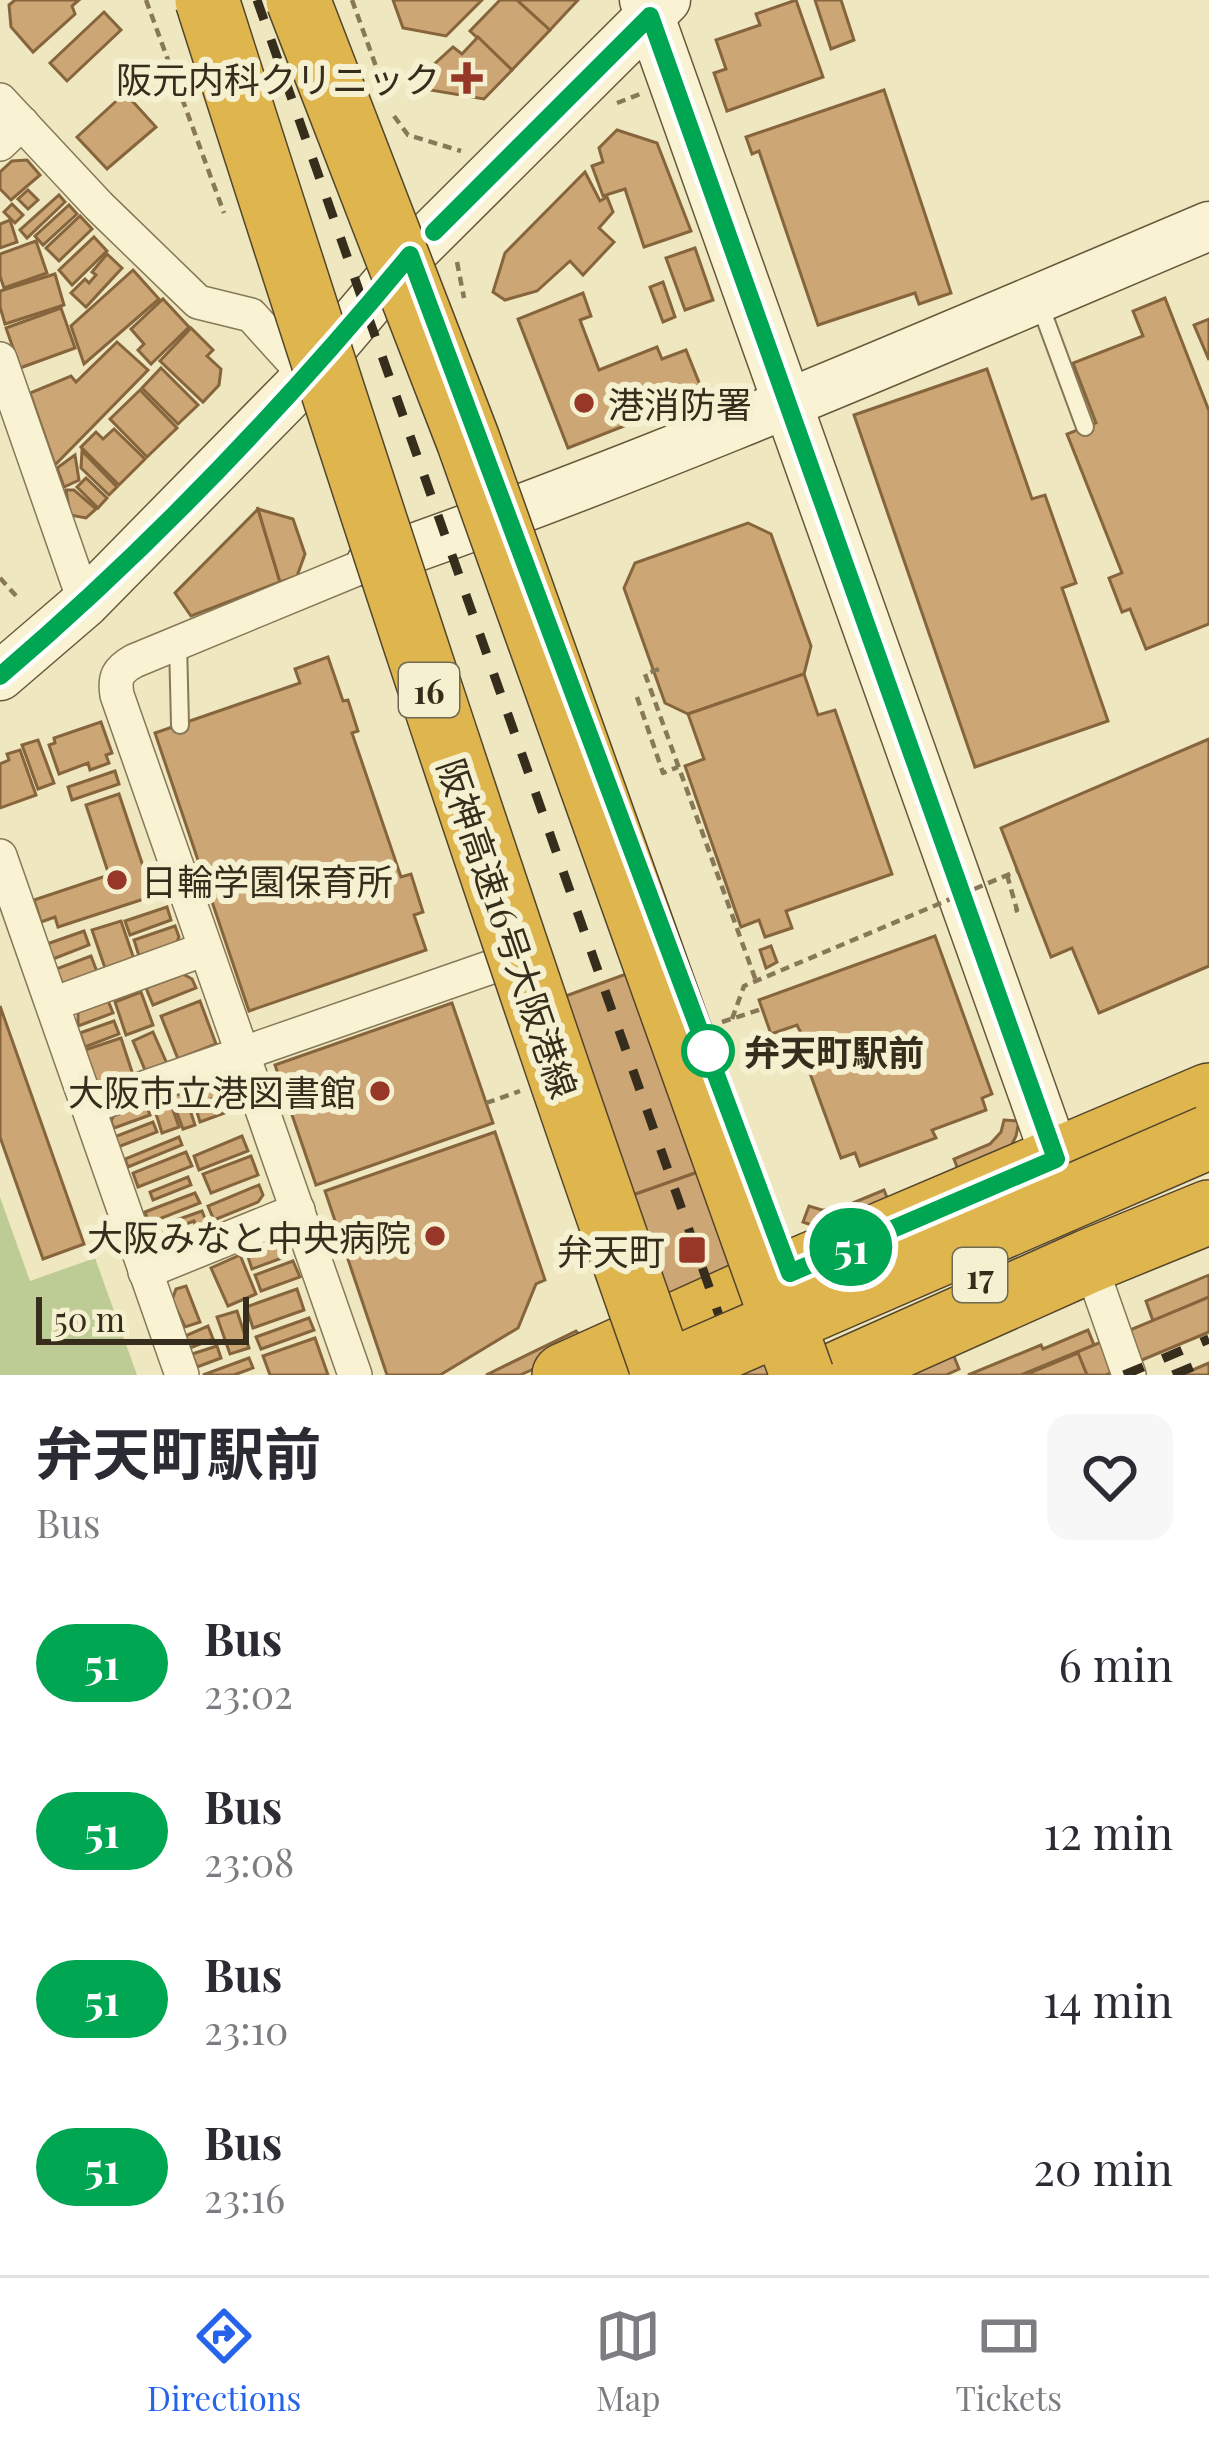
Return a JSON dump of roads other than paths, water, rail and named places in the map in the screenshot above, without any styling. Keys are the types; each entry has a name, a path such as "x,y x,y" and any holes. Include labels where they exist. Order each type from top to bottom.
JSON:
{"highway":[{"name":"阪神高速16号大阪港線","path":"207,0 360,482 662,1375"},
{"path":"298,0 468,440 802,1375"},
{"path":"564,1375 1209,1094"},
{"name":"17","path":"662,1375 1204,1180"},
{"name":"17","path":"752,1375 1204,1180"},
{"path":"936,1210 947,1238 967,1257 1005,1264 1059,1251 1204,1180"},
{"path":"834,1375 1089,1262 1204,1180"}],"street":[{"path":"0,676 85,603 308,377 410,255 653,6 1056,1159"},
{"path":"7,122 198,302 251,314 308,377"},
{"path":"355,1375 115,681 120,669 371,563 508,515 789,404 1209,226"},
{"path":"0,359 85,603"},
{"path":"0,856 182,1375"},
{"path":"53,1004 205,949"},
{"path":"89,1108 500,964"},
{"path":"145,1272 298,1210"},
{"path":"1089,1262 1129,1375"}],"lane":[{"path":"1038,298 1085,427"},
{"path":"178,643 181,725"}],"railway":[{"path":"257,0 740,1375"},
{"path":"1124,1375 1209,1339"},
{"path":"1173,1375 1209,1360"}],"place":[{"name":"阪元内科クリニック","path":"467,78"},
{"name":"港消防署","path":"584,403"},
{"name":"日輪学園保育所","path":"117,880"},
{"name":"弁天町駅前","path":"708,1051"},
{"name":"大阪市立港図書館","path":"380,1091"},
{"name":"大阪みなと中央病院","path":"435,1236"},
{"name":"弁天町","path":"692,1250"}]}
